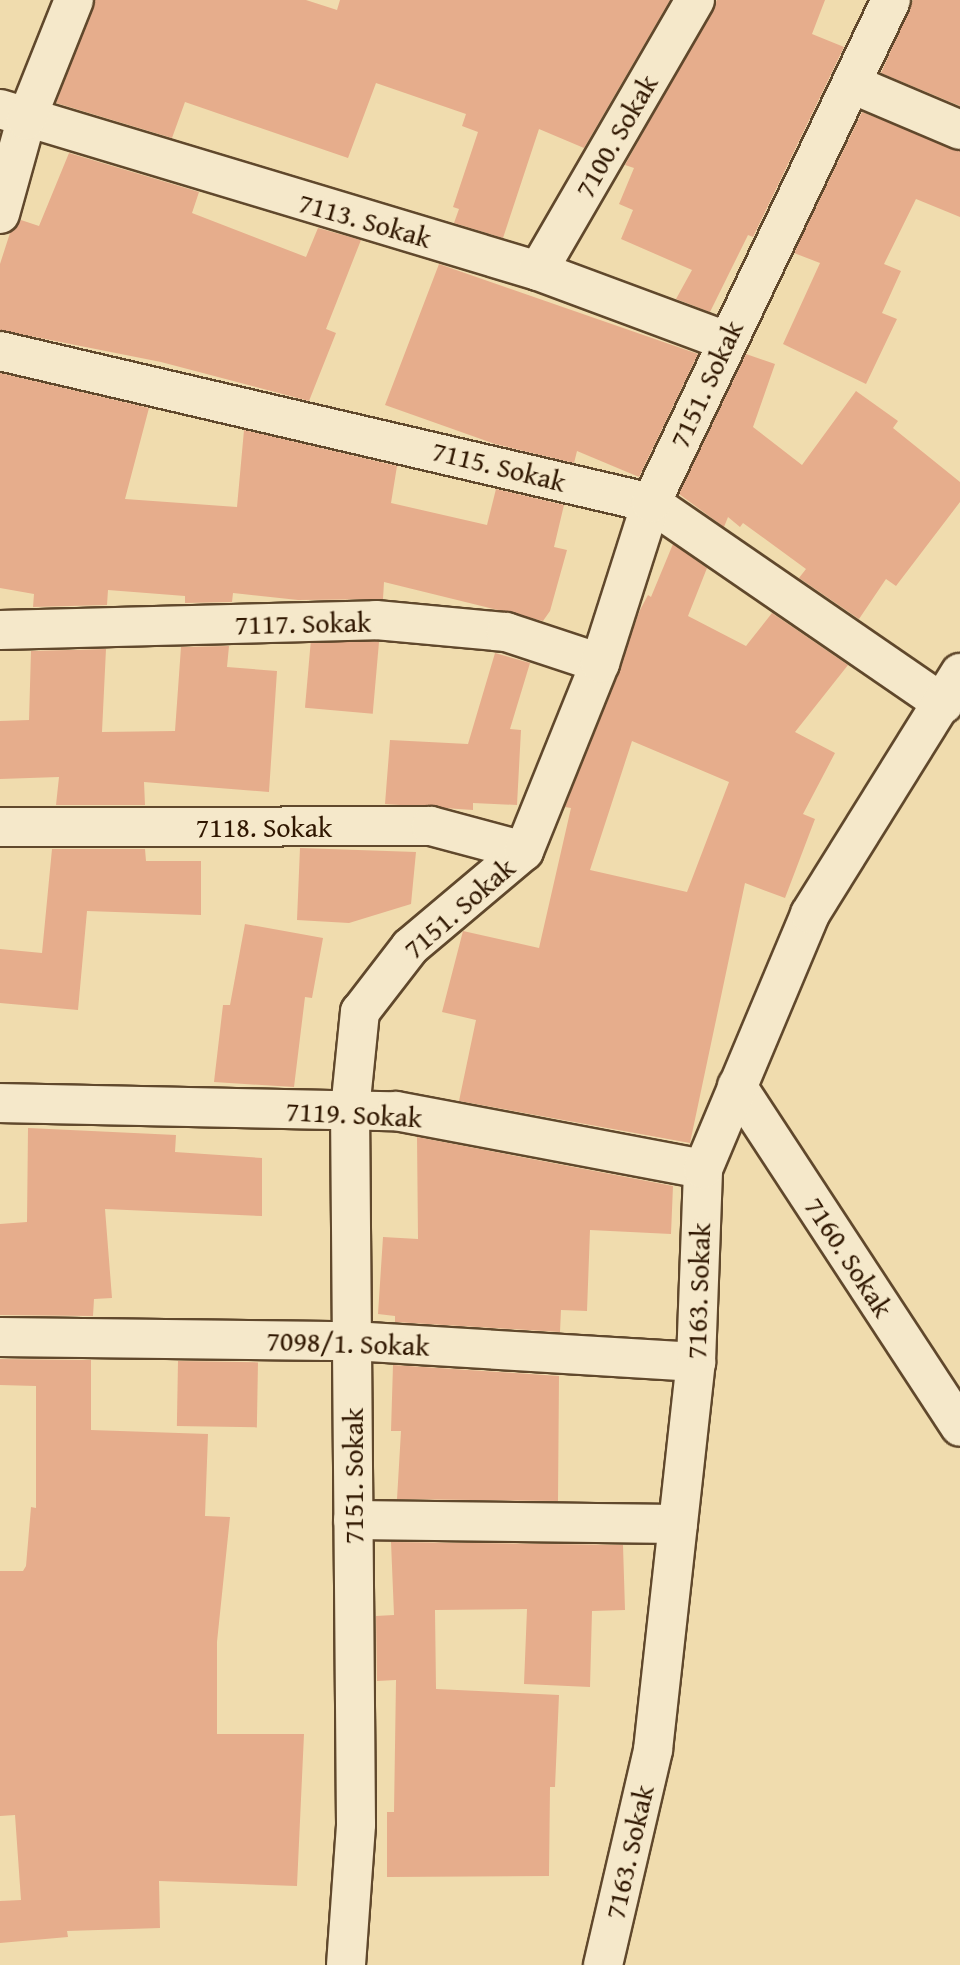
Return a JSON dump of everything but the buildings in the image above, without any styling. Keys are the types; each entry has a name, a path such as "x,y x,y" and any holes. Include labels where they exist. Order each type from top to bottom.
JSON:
{"street":[{"path":"0,214 13,114 74,0"},
{"name":"7100. Sokak","path":"538,271 695,0"},
{"name":"7151. Sokak","path":"346,1965 356,1825 350,1110 359,1012 410,947 524,851 600,663 651,503 726,341 855,85 891,0"},
{"path":"855,85 960,130"},
{"name":"7113. Sokak","path":"13,114 538,271 726,341"},
{"name":"7115. Sokak","path":"0,351 651,503 952,688"},
{"name":"7117. Sokak","path":"0,630 376,620 506,632 600,663"},
{"name":"7163. Sokak","path":"603,1965 653,1750 696,1362 703,1169 810,914 952,688"},
{"name":"7118. Sokak","path":"0,827 431,826 524,851"},
{"name":"7160. Sokak","path":"737,1086 960,1427"},
{"name":"7119. Sokak","path":"0,1103 396,1111 703,1169"},
{"name":"7098/1. Sokak","path":"0,1337 352,1341 696,1362"},
{"path":"353,1520 678,1524"}]}
